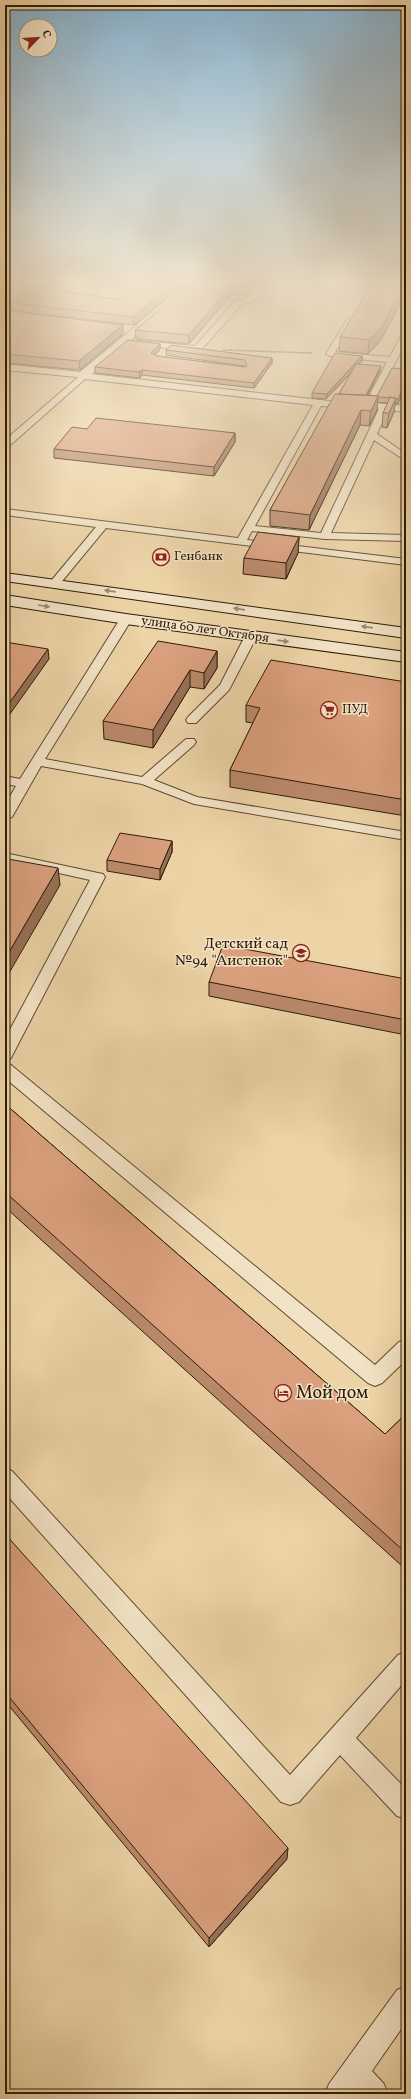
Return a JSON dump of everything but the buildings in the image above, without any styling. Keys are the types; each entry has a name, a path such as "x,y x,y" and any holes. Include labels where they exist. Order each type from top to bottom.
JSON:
{"main road":[{"name":"улица 60 лет Октября","path":"5,577 406,633"},
{"name":"улица 60 лет Октября","path":"5,600 126,619 406,657"}],"lane":[{"path":"5,444 80,379"},
{"path":"110,379 319,402 384,406 406,409"},
{"path":"369,405 382,379"},
{"path":"241,542 319,402"},
{"path":"325,536 384,406"},
{"path":"372,435 406,458"},
{"path":"5,512 406,562"},
{"path":"55,583 103,525"},
{"path":"249,528 325,536 406,538"},
{"path":"5,817 37,761 126,619"},
{"path":"192,720 225,687 251,636"},
{"path":"145,781 190,742"},
{"path":"37,761 145,781 194,800 406,836"},
{"path":"5,780 24,783"},
{"path":"5,857 98,877 5,1054"},
{"path":"5,1069 375,1378 406,1348"},
{"path":"5,1478 290,1793 406,1663"},
{"path":"340,1738 406,1807"},
{"path":"339,2094 406,1999"},
{"path":"355,2072 374,2094"}],"place":[{"name":"Генбанк","path":"161,557"},
{"name":"ПУД","path":"329,710"},
{"name":"Детский сад №94 \"Аистенок\"","path":"301,953"},
{"name":"Мой дом","path":"283,1393"}]}
